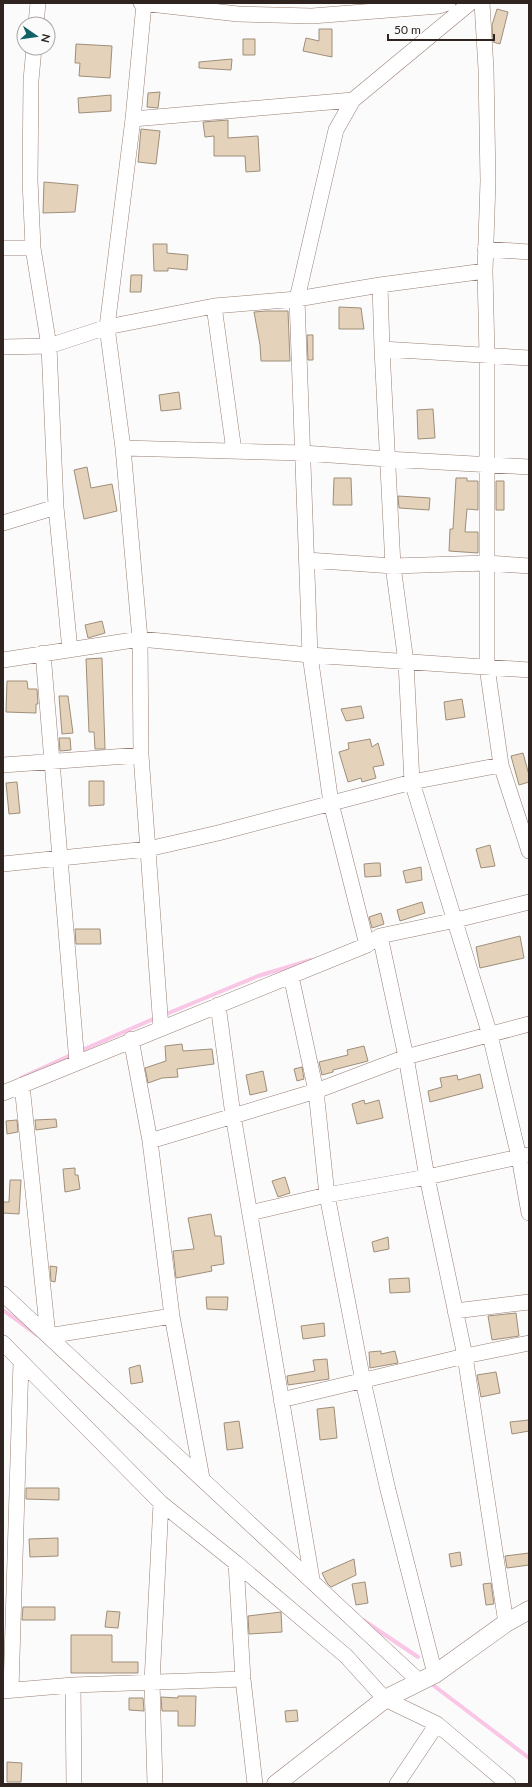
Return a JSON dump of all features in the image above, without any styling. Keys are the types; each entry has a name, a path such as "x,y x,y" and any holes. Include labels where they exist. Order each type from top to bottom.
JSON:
{"street":[{"path":"37,16 38,3"},
{"path":"161,1028 141,755 140,639 123,448 107,327 133,119 142,4 238,14 312,16 439,6 448,3"},
{"path":"367,945 331,803 310,655 298,299 336,130 353,100 470,3"},
{"path":"482,3 486,69 488,181 484,271 487,355 487,667 501,765 529,851"},
{"path":"33,56 31,80 30,180 33,248 49,346 56,507 70,650"},
{"path":"133,119 353,100"},
{"path":"3,248 33,248"},
{"path":"486,249 529,252"},
{"path":"3,347 49,346 107,327 214,306 298,299 380,285 484,271"},
{"path":"380,285 393,566 406,662 412,782 456,920 524,1155 529,1212"},
{"path":"214,306 234,451"},
{"path":"382,349 529,358"},
{"path":"123,448 304,453 529,467"},
{"path":"3,523 56,507"},
{"path":"307,560 393,566 487,563 529,566"},
{"path":"3,660 140,639 310,655 529,670"},
{"path":"43,653 77,1063"},
{"path":"3,765 141,755"},
{"path":"3,864 148,849 218,833 412,782 501,765"},
{"path":"3,1093 367,945 380,936 456,920 529,902"},
{"path":"380,936 406,1057 427,1177 465,1356 506,1623"},
{"path":"291,976 316,1090 327,1195 363,1381 388,1490 427,1677"},
{"path":"218,1006 233,1115 312,1579"},
{"path":"150,1141 316,1090 406,1057 529,1024"},
{"path":"131,1040 150,1141 172,1316 202,1478"},
{"path":"22,1085 48,1336"},
{"path":"250,1213 327,1195 427,1177 524,1155"},
{"path":"3,1294 312,1579 427,1677"},
{"path":"455,1311 529,1302"},
{"path":"48,1336 172,1316"},
{"path":"3,1343 161,1503 236,1563 346,1656 385,1699 436,1724 508,1784"},
{"path":"281,1400 465,1356 529,1344"},
{"path":"21,1361 7,1690 73,1685 243,1679"},
{"path":"155,1784 152,1682 161,1503"},
{"path":"236,1563 243,1679 255,1784"},
{"path":"276,1784 385,1699 427,1677 506,1623 529,1610"},
{"path":"73,1685 74,1784"},
{"path":"397,1784 436,1724"},
{"path":"486,1766 491,1784"}],"building":[{"path":"497,9 508,12 500,44 493,42 492,25"},
{"path":"319,29 332,29 332,57 303,51 306,38 319,41"},
{"path":"243,39 255,39 255,55 243,55"},
{"path":"76,44 112,46 110,78 79,76 80,63 75,63"},
{"path":"232,59 231,70 199,68 199,62"},
{"path":"160,92 158,108 147,107 148,93"},
{"path":"111,95 111,111 79,113 78,98"},
{"path":"228,120 228,138 258,136 260,171 246,172 245,156 214,156 214,136 205,137 203,122"},
{"path":"141,129 160,131 156,164 138,162"},
{"path":"44,182 78,185 75,212 43,213"},
{"path":"153,244 167,244 167,253 188,255 187,270 168,268 168,271 154,271"},
{"path":"131,275 142,275 141,292 130,292"},
{"path":"339,307 361,308 364,329 339,329"},
{"path":"288,311 290,361 261,361 260,345 254,312"},
{"path":"307,335 313,335 313,360 308,360"},
{"path":"179,392 181,409 161,411 159,395"},
{"path":"433,409 435,438 418,439 417,410"},
{"path":"87,467 91,488 112,484 117,511 84,519 74,470"},
{"path":"334,478 351,478 352,505 333,505"},
{"path":"456,478 467,478 467,481 478,481 478,510 467,509 465,532 478,532 478,553 449,551 450,529 453,529"},
{"path":"496,481 504,481 504,510 496,510"},
{"path":"398,496 430,498 429,510 399,508"},
{"path":"102,621 105,633 88,638 85,625"},
{"path":"102,658 105,749 95,749 94,732 89,732 86,659"},
{"path":"7,681 27,681 28,689 37,689 38,704 36,704 36,713 6,712"},
{"path":"59,696 68,696 73,733 62,734"},
{"path":"462,699 465,717 446,720 444,702"},
{"path":"361,706 364,718 346,721 341,709"},
{"path":"59,738 70,738 71,750 60,751"},
{"path":"370,739 372,747 378,743 384,765 373,767 376,778 362,782 361,778 348,782 339,752 349,749 348,743"},
{"path":"523,753 529,775 529,782 519,785 511,756"},
{"path":"89,781 104,781 104,805 89,806"},
{"path":"17,782 20,813 9,814 6,783"},
{"path":"490,845 495,866 481,868 476,849"},
{"path":"380,863 381,876 365,877 364,864"},
{"path":"421,867 422,880 406,883 403,871"},
{"path":"422,902 425,913 400,921 397,910"},
{"path":"381,913 384,924 372,928 369,917"},
{"path":"75,929 100,929 101,944 76,944"},
{"path":"520,936 524,958 480,968 476,947"},
{"path":"182,1044 183,1051 212,1049 214,1064 177,1069 178,1077 162,1078 148,1083 145,1068 166,1061 165,1046"},
{"path":"364,1046 368,1061 333,1070 333,1072 322,1075 319,1062 348,1055 347,1050"},
{"path":"302,1067 304,1079 297,1081 294,1069"},
{"path":"263,1071 267,1091 250,1095 246,1075"},
{"path":"480,1074 483,1088 430,1102 428,1091 442,1087 440,1078 457,1075 458,1080"},
{"path":"364,1100 365,1104 379,1100 383,1118 357,1124 352,1104"},
{"path":"56,1119 57,1127 36,1130 35,1120"},
{"path":"17,1120 18,1132 7,1134 6,1121"},
{"path":"75,1168 75,1175 78,1175 80,1189 65,1192 63,1169"},
{"path":"285,1177 290,1193 278,1197 272,1181"},
{"path":"10,1180 21,1180 19,1214 3,1213 3,1202 9,1202"},
{"path":"211,1214 215,1236 221,1236 224,1264 211,1266 212,1271 176,1278 173,1251 194,1249 188,1218"},
{"path":"388,1237 389,1249 374,1252 372,1242"},
{"path":"50,1266 57,1267 55,1282 51,1281"},
{"path":"409,1278 410,1292 390,1293 389,1279"},
{"path":"206,1297 228,1297 227,1310 207,1309"},
{"path":"516,1313 519,1336 492,1340 488,1316"},
{"path":"324,1323 325,1336 303,1339 301,1326"},
{"path":"381,1351 381,1354 395,1351 398,1363 370,1368 369,1352"},
{"path":"327,1359 329,1379 288,1385 287,1376 315,1371 313,1360"},
{"path":"140,1365 143,1382 131,1384 129,1368"},
{"path":"496,1372 500,1393 481,1397 477,1375"},
{"path":"334,1407 337,1438 320,1440 317,1409"},
{"path":"529,1420 529,1431 512,1434 510,1422"},
{"path":"239,1421 243,1448 227,1450 224,1423"},
{"path":"26,1488 59,1488 59,1500 26,1499"},
{"path":"58,1538 58,1556 30,1557 29,1539"},
{"path":"460,1552 462,1565 451,1567 449,1554"},
{"path":"529,1553 529,1565 507,1568 505,1556"},
{"path":"354,1559 356,1575 331,1587 327,1583 322,1573"},
{"path":"365,1582 368,1603 356,1605 352,1584"},
{"path":"491,1583 494,1604 486,1605 483,1584"},
{"path":"23,1607 55,1607 55,1620 22,1620"},
{"path":"107,1611 120,1612 118,1628 105,1627"},
{"path":"281,1612 282,1632 249,1634 248,1616"},
{"path":"71,1635 112,1635 112,1662 138,1662 138,1673 71,1673"},
{"path":"178,1696 196,1696 195,1726 178,1726 178,1711 162,1711 161,1697 178,1698"},
{"path":"129,1698 143,1698 144,1711 129,1710"},
{"path":"297,1710 298,1721 286,1722 285,1711"},
{"path":"7,1762 22,1763 21,1782 7,1782"}],"waterway":[{"path":"164,1015 258,976 311,960"},
{"path":"80,1051 158,1017"},
{"path":"21,1078 73,1054"},
{"path":"3,1310 37,1335"},
{"path":"363,1620 418,1657"},
{"path":"429,1682 529,1758"}]}
